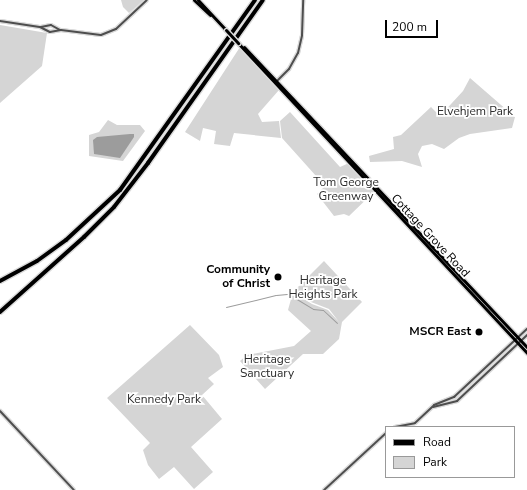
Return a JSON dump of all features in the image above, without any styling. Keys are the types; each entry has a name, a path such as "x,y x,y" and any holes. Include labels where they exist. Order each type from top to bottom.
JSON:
{"highway":[{"path":"0,281 38,261 66,240 120,190 255,0"},
{"path":"0,312 84,238 121,198 263,0"}],"main road":[{"name":"Cottage Grove Road","path":"194,0 221,25 276,82 527,347"},
{"name":"Cottage Grove Road","path":"198,0 221,25"},
{"name":"Cottage Grove Road","path":"276,82 527,353"}],"street":[{"path":"48,28 50,32 54,29 94,35 109,32 147,0"},
{"path":"276,82 290,69 298,53 302,35 303,0"},
{"path":"0,21 48,28 52,25 54,29"},
{"path":"520,339 527,329"},
{"path":"400,426 415,423 432,408 454,397 516,342 527,335"},
{"path":"0,411 74,490"},
{"path":"324,490 385,434"}],"green space":[{"path":"121,0 144,0 129,13 123,7"},
{"path":"0,25 47,33 42,66 0,103"},
{"path":"240,47 279,90 258,114 262,122 279,121 281,138 234,133 230,146 214,144 216,131 203,128 200,141 185,132"},
{"name":"Elvehjem Park","path":"470,78 515,117 512,128 470,134 459,138 444,149 432,144 422,146 418,154 422,167 402,161 370,162 369,156 394,149 393,137 401,135 431,107 440,116 463,91"},
{"name":"Tom George Greenway","path":"290,112 340,167 349,163 375,191 349,216 344,214 334,216 317,194 325,186 282,138 280,121"},
{"path":"108,120 117,125 140,125 145,131 123,161 89,156 89,135 99,132"},
{"name":"Heritage Sanctuary","path":"324,261 362,302 342,322 339,339 323,354 303,354 265,389 240,361 247,355 294,346 311,331 288,310 293,292 312,304 328,310 339,322 329,309 311,302 294,291"},
{"name":"Kennedy Park","path":"190,325 219,355 223,367 208,378 214,384 202,395 222,419 191,447 213,472 194,489 174,467 159,479 148,465 143,450 150,443 107,398"}],"shaded area":[{"path":"134,134 134,137 120,158 94,154 93,140 97,137"}],"waterway":[{"path":"226,307 276,295 287,294"},
{"path":"295,298 313,309 323,310 337,323"}],"place":[{"name":"Community of Christ","path":"278,277"},
{"name":"MSCR East","path":"479,332"}],"park label":[{"name":"Heritage Heights Park","path":"323,288"}]}
